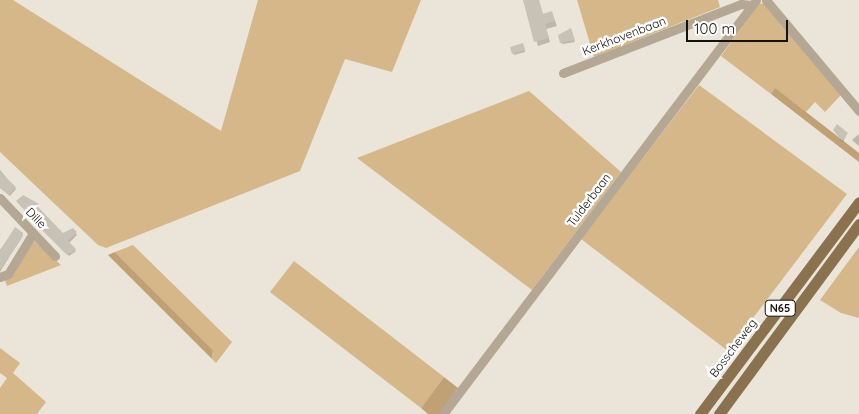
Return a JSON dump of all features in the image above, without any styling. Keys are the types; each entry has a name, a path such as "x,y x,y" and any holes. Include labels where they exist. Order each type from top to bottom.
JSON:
{"main road":[{"name":"Bosscheweg","path":"700,414 859,202"},
{"name":"N65","path":"719,414 859,224"}],"street":[{"path":"766,0 859,110"},
{"name":"Kerkhovenbaan","path":"563,73 741,4 754,2"},
{"name":"Tulderbaan","path":"443,414 754,2"},
{"name":"Dille","path":"0,198 55,256"},
{"path":"0,277 8,274 33,233"}],"shaded area":[{"path":"0,0 13,0 221,131 258,0 421,0 392,72 345,59 300,171 106,248 98,245 0,152"},
{"path":"577,0 718,0 720,7 594,57"},
{"path":"764,3 841,95 825,112 815,102 806,112 775,89 771,94 721,56 759,4"},
{"path":"699,85 847,194 728,351 581,239"},
{"path":"775,88 859,153 859,162 771,94"},
{"path":"529,91 621,172 532,290 357,158"},
{"path":"34,241 61,265 7,286 5,280"},
{"path":"133,245 232,342 216,363 212,359 213,350 115,252"},
{"path":"859,247 859,318 841,313 820,300"},
{"path":"115,252 213,350 212,359 108,255"},
{"path":"294,261 444,377 421,408 270,292"},
{"path":"0,348 20,363 13,373 46,402 37,414 0,414 0,388 7,378 0,373"},
{"path":"444,377 458,388 439,414 428,414 421,408"}],"building":[{"path":"523,0 539,0 543,14 552,11 555,21 545,24 549,38 534,42"},
{"path":"571,28 575,40 560,43 558,35"},
{"path":"523,43 525,50 512,54 510,47"},
{"path":"837,124 848,133 842,141 833,130"},
{"path":"0,172 16,187 9,195 0,187"},
{"path":"23,195 39,204 37,206 63,233 73,228 77,232 68,241 76,249 67,255 42,230 45,226 38,219 35,221 16,201"},
{"path":"15,227 23,233 22,238 0,270 0,251"}]}
